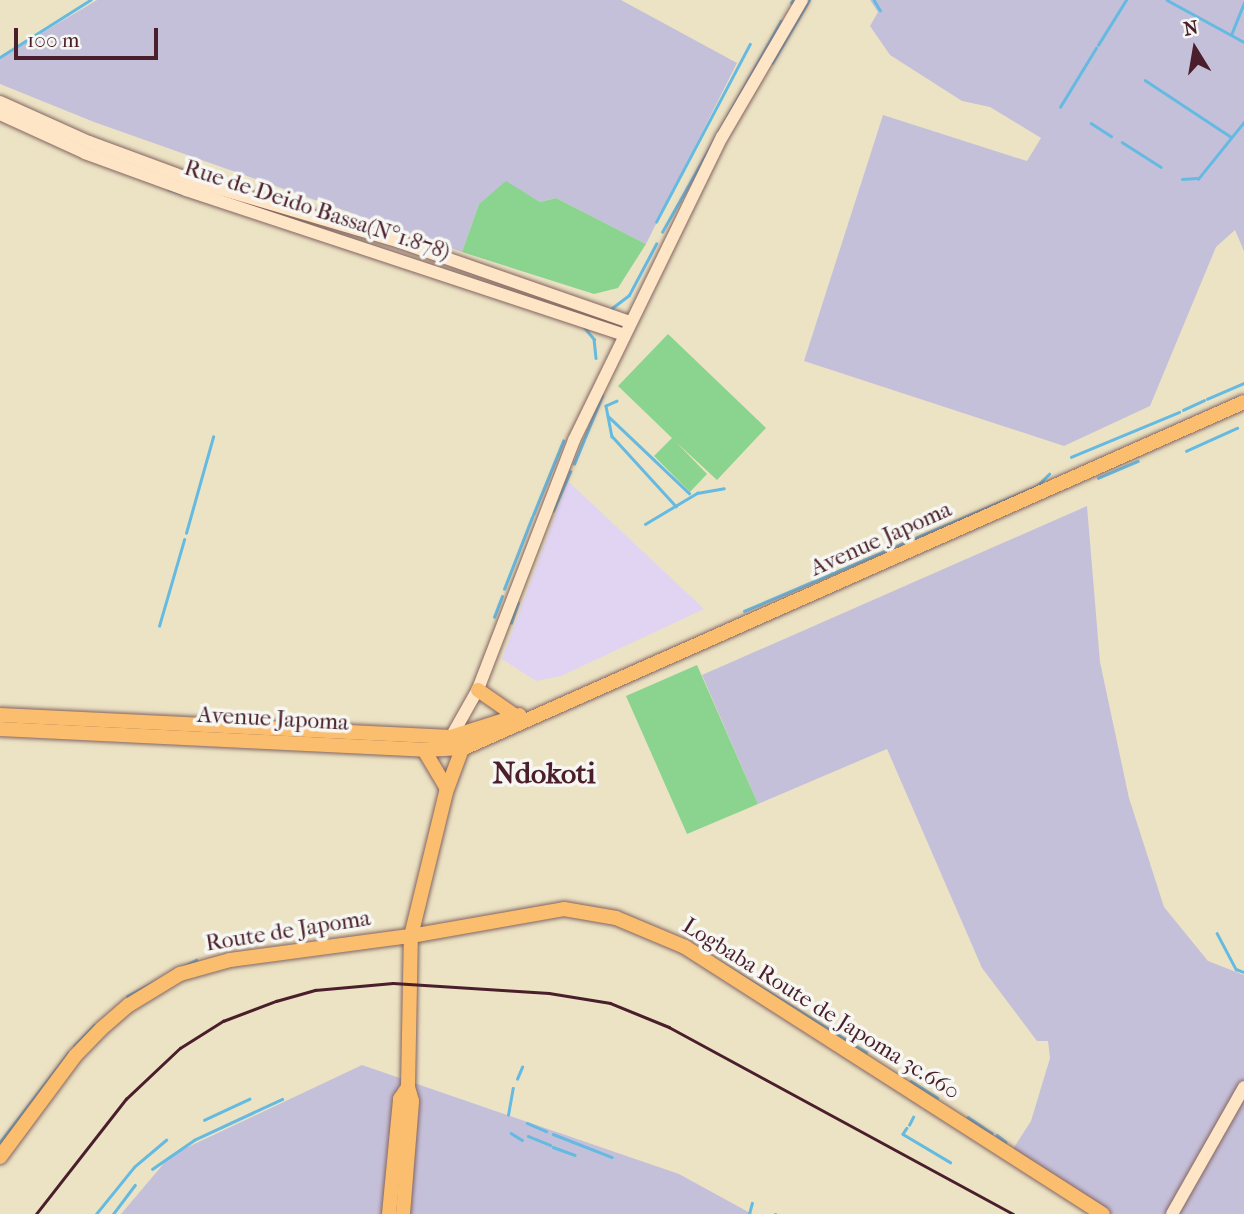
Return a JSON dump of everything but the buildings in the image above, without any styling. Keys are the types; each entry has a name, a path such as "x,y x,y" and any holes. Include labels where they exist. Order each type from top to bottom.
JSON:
{"main road":[{"path":"446,790 450,743 478,690 574,440 722,136 802,0"},
{"path":"0,102 89,142 202,184 397,241 627,328"},
{"name":"Rue de Deido Bassa(N°1.878)","path":"0,114 85,153 186,190 627,328"},
{"name":"Avenue Japoma","path":"0,715 465,742 535,714 1244,402"},
{"path":"478,690 514,715"},
{"path":"390,1214 398,1198 412,1101 408,1087 411,936 446,790 465,742 478,690"},
{"name":"Avenue Japoma","path":"465,742 514,715 535,714"},
{"name":"Avenue Japoma","path":"0,729 424,750 450,743"},
{"path":"424,750 446,790"},
{"name":"Logbaba Route de Japoma 3c.660","path":"411,936 564,909 616,918 685,947 1103,1214"},
{"name":"Route de Japoma","path":"0,1157 75,1056 120,1013 156,987 191,970 230,960 411,936"},
{"path":"1172,1214 1244,1087"},
{"path":"398,1198 402,1214"}],"shaded area":[{"path":"97,0 621,0 737,63 646,244 556,198 540,202 506,182 479,204 462,252 94,122 0,84 0,58"},
{"path":"870,0 1244,0 1244,251 1235,230 1216,247 1150,406 1064,446 804,361 883,115 1027,161 1041,138 990,107 962,101 890,55 870,26 878,12"},
{"path":"568,481 704,609 561,676 536,681 502,659"},
{"path":"1087,506 1100,662 1129,798 1164,907 1208,961 1244,975 1244,1214 1105,1214 1011,1152 1031,1121 1050,1058 1048,1041 1037,1041 982,968 887,749 758,804 702,675"},
{"path":"362,1065 679,1174 752,1214 121,1214 171,1155"}],"green space":[{"path":"506,181 540,202 556,198 646,244 618,288 594,294 462,252 479,204"},
{"path":"668,334 766,428 717,480 676,442 707,474 690,492 654,456 672,438 618,386"},
{"path":"697,665 758,804 687,834 626,696"}],"waterway":[{"path":"0,57 90,0"},
{"path":"772,63 809,0"},
{"path":"874,0 880,10"},
{"path":"1098,45 1126,0"},
{"path":"1167,0 1244,42"},
{"path":"1231,35 1244,2"},
{"path":"662,232 781,21"},
{"path":"656,222 750,44"},
{"path":"1060,107 1096,48"},
{"path":"1145,80 1231,137"},
{"path":"1198,179 1244,122"},
{"path":"1091,123 1111,136"},
{"path":"1122,142 1161,167"},
{"path":"1182,179 1197,178"},
{"path":"168,189 243,213"},
{"path":"612,308 629,295 656,244"},
{"path":"584,327 594,339 596,358"},
{"path":"1207,399 1244,383"},
{"path":"574,464 602,396"},
{"path":"1183,410 1204,400"},
{"path":"617,401 606,406 612,436 676,506"},
{"path":"1071,457 1179,412"},
{"path":"608,416 689,493"},
{"path":"1186,451 1237,428"},
{"path":"186,533 213,437"},
{"path":"533,515 563,441"},
{"path":"1098,478 1138,461"},
{"path":"553,511 570,472"},
{"path":"744,611 1037,486 1049,474"},
{"path":"645,524 697,493 724,488"},
{"path":"504,589 532,517"},
{"path":"159,626 184,540"},
{"path":"494,617 502,596"},
{"path":"511,623 518,603"},
{"path":"1217,933 1236,969 1244,972"},
{"path":"714,958 866,1052"},
{"path":"127,996 196,960"},
{"path":"74,1046 94,1025"},
{"path":"0,1142 69,1052"},
{"path":"517,1079 522,1067"},
{"path":"911,1081 937,1097"},
{"path":"508,1115 513,1088"},
{"path":"204,1120 249,1099"},
{"path":"152,1169 194,1140 282,1099"},
{"path":"909,1125 913,1117"},
{"path":"968,1117 983,1127"},
{"path":"527,1123 546,1131"},
{"path":"907,1128 903,1134 950,1162"},
{"path":"984,1128 992,1133"},
{"path":"511,1133 522,1140"},
{"path":"553,1134 612,1157"},
{"path":"997,1135 1006,1142"},
{"path":"528,1136 550,1145"},
{"path":"96,1214 134,1167 166,1140"},
{"path":"553,1147 575,1155"},
{"path":"113,1214 135,1185"},
{"path":"749,1214 752,1203"}],"railway":[{"path":"36,1214 126,1099 180,1048 223,1021 276,1001 315,990 393,983 549,993 610,1003 669,1027 1013,1214"}],"district":[{"name":"Ndokoti","path":"544,774"}]}
